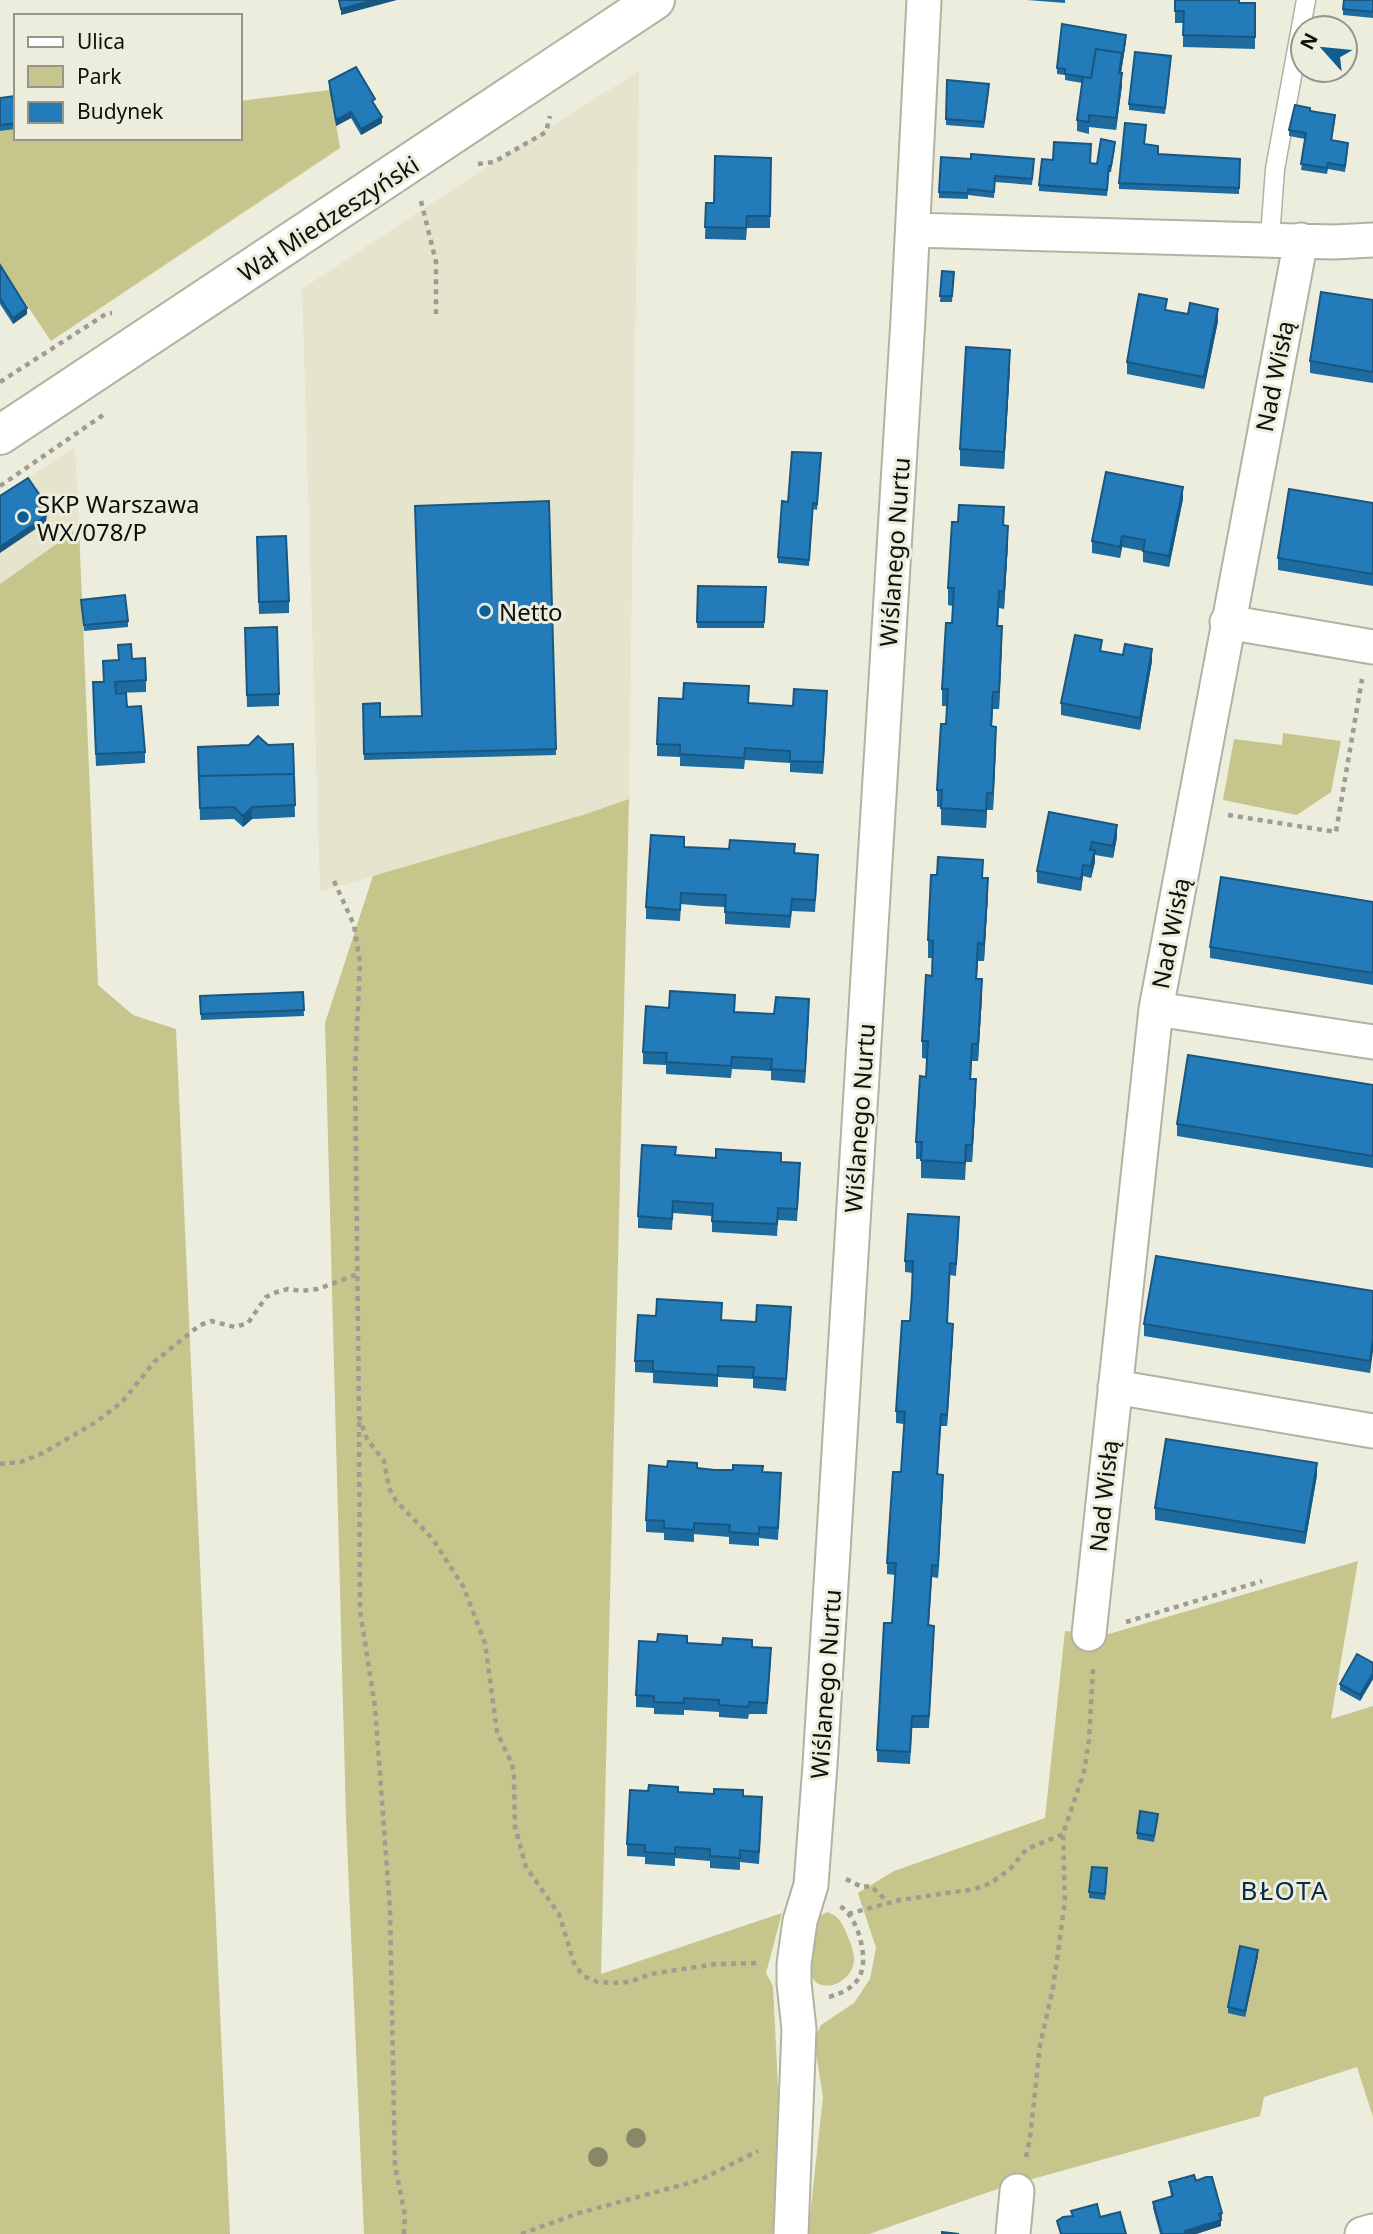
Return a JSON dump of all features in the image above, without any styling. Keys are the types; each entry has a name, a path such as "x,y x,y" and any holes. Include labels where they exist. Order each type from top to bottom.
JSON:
{"main road":[{"name":"Wał Miedzeszyński","path":"0,435 655,0"}],"street":[{"name":"Wiślanego Nurtu","path":"791,2234 799,2029 794,1974 800,1921 826,1880 924,0"},
{"path":"913,230 1373,240"},
{"name":"Nad Wisłą","path":"1089,1634 1156,1009 1227,622 1286,239"},
{"path":"1227,622 1370,647"},
{"path":"1156,1009 1373,1042"},
{"path":"1115,1387 1373,1431"},
{"path":"1013,2234 1017,2192"},
{"path":"1362,2234 1373,2231"}],"lane":[{"path":"1286,239 1275,169 1306,0"}],"path":[{"path":"421,200 436,262 436,314"},
{"path":"0,382 20,369"},
{"path":"1242,817 1336,831 1370,647"},
{"path":"334,881 354,925 360,963 355,1071 360,1610 375,1707 390,1909 395,2166 405,2215 404,2234"},
{"path":"0,1464 21,1462 43,1453 96,1422 122,1402 154,1362 200,1325 211,1321 235,1327 248,1323 266,1297 276,1292 288,1289 318,1289 358,1274"},
{"path":"359,1417 367,1439 384,1461 389,1488 396,1501 432,1538 463,1586 485,1643 497,1732 512,1764 516,1828 526,1867 559,1914 574,1964 583,1976 598,1982 629,1982 651,1974 716,1964 794,1974 809,1994 828,1998 845,1993 856,1982 865,1963 858,1929 826,1880"},
{"path":"1123,1623 1262,1581"},
{"path":"1017,2192 1030,2138 1040,2045 1053,1988 1063,1913 1063,1834 1084,1772 1089,1740 1093,1658 1089,1634"},
{"path":"848,1914 888,1903 975,1889 991,1883 1010,1869 1027,1849 1063,1834"},
{"path":"826,1880 848,1881 862,1887 871,1886 888,1903"},
{"path":"521,2234 579,2213 700,2180 797,2131"}],"shaded area":[{"path":"639,71 629,799 320,892 302,289 494,162"},
{"path":"75,447 79,528 0,584 0,496"}],"green space":[{"path":"330,90 340,148 51,341 0,265 0,131 14,129 14,140 242,140 242,101"},
{"path":"79,528 98,985 133,1015 176,1029 230,2234 0,2234 0,584"},
{"path":"1283,733 1341,741 1331,792 1297,815 1223,800 1234,739 1282,745"},
{"path":"629,799 601,1974 782,1913 766,1973 773,1986 779,2108 773,2234 364,2234 346,1819 325,1023 373,876"},
{"path":"1358,1561 1331,1719 1373,1706 1373,2117 1357,2067 1264,2097 1260,2116 1003,2187 869,2234 808,2234 823,2097 814,2040 821,2025 854,2003 870,1979 876,1948 858,1893 894,1871 1045,1818 1065,1631 1102,1636"},
{"path":"827,1912 842,1924 854,1962 847,1976 838,1983 827,1986 817,1983 807,1970 817,1918"}],"building":[{"path":"339,0 374,0 341,9"},
{"path":"1175,0 1239,0 1239,3 1255,3 1255,37 1183,35 1184,11 1175,11"},
{"path":"1344,0 1373,0 1373,12 1343,9"},
{"path":"1062,24 1126,35 1122,59 1122,53 1096,49 1091,78 1065,74 1065,69 1057,68"},
{"path":"1096,49 1122,53 1116,118 1089,115 1089,122 1077,120 1083,77 1091,78"},
{"path":"1135,52 1171,56 1165,108 1129,104"},
{"path":"356,67 382,117 361,129 351,112 336,120 329,81"},
{"path":"947,80 989,84 984,122 946,119"},
{"path":"14,96 14,123 0,125 0,98"},
{"path":"1295,105 1310,108 1310,111 1335,115 1331,140 1348,143 1345,166 1328,163 1327,168 1301,164 1306,133 1289,130"},
{"path":"1125,123 1146,125 1144,144 1158,146 1158,154 1240,159 1239,188 1119,183"},
{"path":"1101,139 1115,142 1107,190 1039,185 1042,159 1053,160 1054,142 1091,144 1090,163 1097,164"},
{"path":"971,154 1034,159 1032,179 995,176 994,192 968,189 968,193 939,192 941,157 971,159"},
{"path":"715,156 771,158 770,216 747,216 746,228 705,227 706,203 714,203"},
{"path":"0,265 27,308 13,318 0,298"},
{"path":"942,271 954,272 952,296 940,296"},
{"path":"1321,292 1373,300 1373,372 1310,361"},
{"path":"1139,294 1167,299 1165,310 1188,314 1190,303 1218,309 1204,377 1127,362"},
{"path":"966,347 1010,350 1004,452 960,449"},
{"path":"792,452 821,453 817,504 813,503 809,560 778,557 782,501 788,502"},
{"path":"1106,472 1183,487 1169,556 1143,551 1145,540 1122,536 1120,547 1092,541"},
{"name":"SKP Warszawa WX/078/P","path":"28,478 48,507 46,516 0,547 0,496"},
{"path":"1289,489 1373,503 1373,574 1278,558"},
{"name":"Netto","path":"549,501 556,749 364,754 363,704 380,703 380,717 422,716 415,506"},
{"path":"959,505 1004,507 1003,525 1008,526 1004,592 999,591 997,626 1002,626 999,692 993,692 991,726 996,727 993,793 987,793 986,811 941,808 942,790 937,790 941,724 946,724 948,689 942,689 946,623 952,623 954,588 948,588 952,522 958,522"},
{"path":"286,536 289,601 259,602 257,537"},
{"path":"698,586 766,587 764,622 697,622"},
{"path":"125,595 128,621 84,625 81,600"},
{"path":"277,627 279,694 247,695 245,628"},
{"path":"1075,635 1102,640 1100,651 1123,655 1125,644 1152,649 1140,718 1061,703"},
{"path":"131,644 132,659 145,658 146,680 115,682 116,694 126,693 127,707 141,706 145,752 96,754 93,682 104,682 103,661 119,660 118,645"},
{"path":"684,683 749,686 748,703 793,706 794,689 827,691 823,762 790,761 790,751 745,748 744,758 680,754 680,745 657,744 659,698 683,699"},
{"path":"258,736 268,745 293,744 294,774 199,776 199,782 198,747 249,745"},
{"path":"294,774 295,805 252,807 243,816 234,807 200,808 199,776"},
{"path":"1049,812 1117,825 1113,846 1092,842 1090,850 1095,850 1091,866 1083,865 1081,879 1037,871"},
{"path":"651,835 684,837 684,847 729,849 730,840 795,844 794,853 818,855 815,900 792,899 790,916 725,912 726,895 681,893 680,910 646,907"},
{"path":"938,857 983,860 982,878 988,878 984,944 978,943 976,979 982,979 978,1044 972,1044 970,1079 976,1079 972,1145 966,1145 965,1163 921,1160 922,1142 916,1142 920,1076 926,1077 928,1041 922,1041 926,975 932,976 933,941 928,940 931,875 937,875"},
{"path":"1221,877 1373,902 1373,973 1210,947"},
{"path":"670,991 735,995 734,1012 774,1014 776,997 809,999 805,1071 771,1069 772,1059 732,1057 731,1066 666,1062 667,1053 643,1052 646,1006 669,1008"},
{"path":"303,992 304,1010 201,1014 200,996"},
{"path":"1188,1055 1373,1085 1373,1156 1177,1124"},
{"path":"642,1145 676,1147 675,1155 716,1158 716,1149 781,1153 781,1162 800,1163 797,1209 778,1208 777,1224 712,1221 713,1204 673,1201 672,1219 638,1216"},
{"path":"908,1214 959,1217 956,1264 950,1263 947,1323 953,1324 947,1415 941,1414 937,1474 943,1475 938,1566 932,1565 928,1625 934,1626 929,1716 912,1716 910,1752 877,1750 884,1623 892,1623 896,1563 887,1563 893,1472 901,1472 905,1412 896,1411 902,1321 910,1321 912,1292 913,1261 905,1261"},
{"path":"1156,1256 1373,1291 1370,1361 1144,1324"},
{"path":"657,1299 722,1303 721,1320 756,1322 757,1305 791,1307 786,1379 753,1377 754,1367 718,1366 718,1375 653,1371 653,1361 635,1361 638,1315 656,1316"},
{"path":"1166,1439 1317,1463 1305,1532 1155,1508"},
{"path":"668,1461 697,1463 697,1468 714,1470 733,1470 733,1465 763,1466 762,1472 781,1473 778,1528 759,1527 759,1534 729,1532 730,1525 694,1523 694,1530 664,1528 664,1521 646,1520 649,1465 667,1467"},
{"path":"658,1634 687,1636 687,1643 722,1645 723,1638 752,1640 752,1647 771,1648 767,1703 749,1702 748,1707 719,1705 719,1700 684,1698 684,1703 654,1702 654,1696 636,1695 639,1641 657,1642"},
{"path":"1357,1654 1373,1663 1373,1673 1360,1695 1340,1684"},
{"path":"649,1785 678,1787 678,1792 714,1794 714,1789 743,1790 743,1796 762,1797 759,1852 740,1850 740,1858 710,1856 710,1849 675,1847 675,1854 645,1852 645,1845 627,1844 630,1790 648,1791"},
{"path":"1140,1811 1158,1814 1154,1836 1137,1833"},
{"path":"1092,1867 1107,1868 1105,1894 1089,1892"},
{"path":"1240,1946 1258,1950 1245,2011 1228,2007"},
{"path":"1194,2175 1196,2181 1212,2177 1222,2213 1219,2214 1221,2220 1185,2231 1186,2234 1162,2234 1153,2202 1173,2196 1169,2182"},
{"path":"1097,2204 1100,2217 1120,2212 1126,2234 1061,2234 1057,2221 1073,2216 1071,2211"}],"place":[{"name":"SKP Warszawa WX/078/P","path":"23,517"},
{"name":"Netto","path":"485,611"}],"district":[{"name":"BŁOTA","path":"1285,1890"}]}
